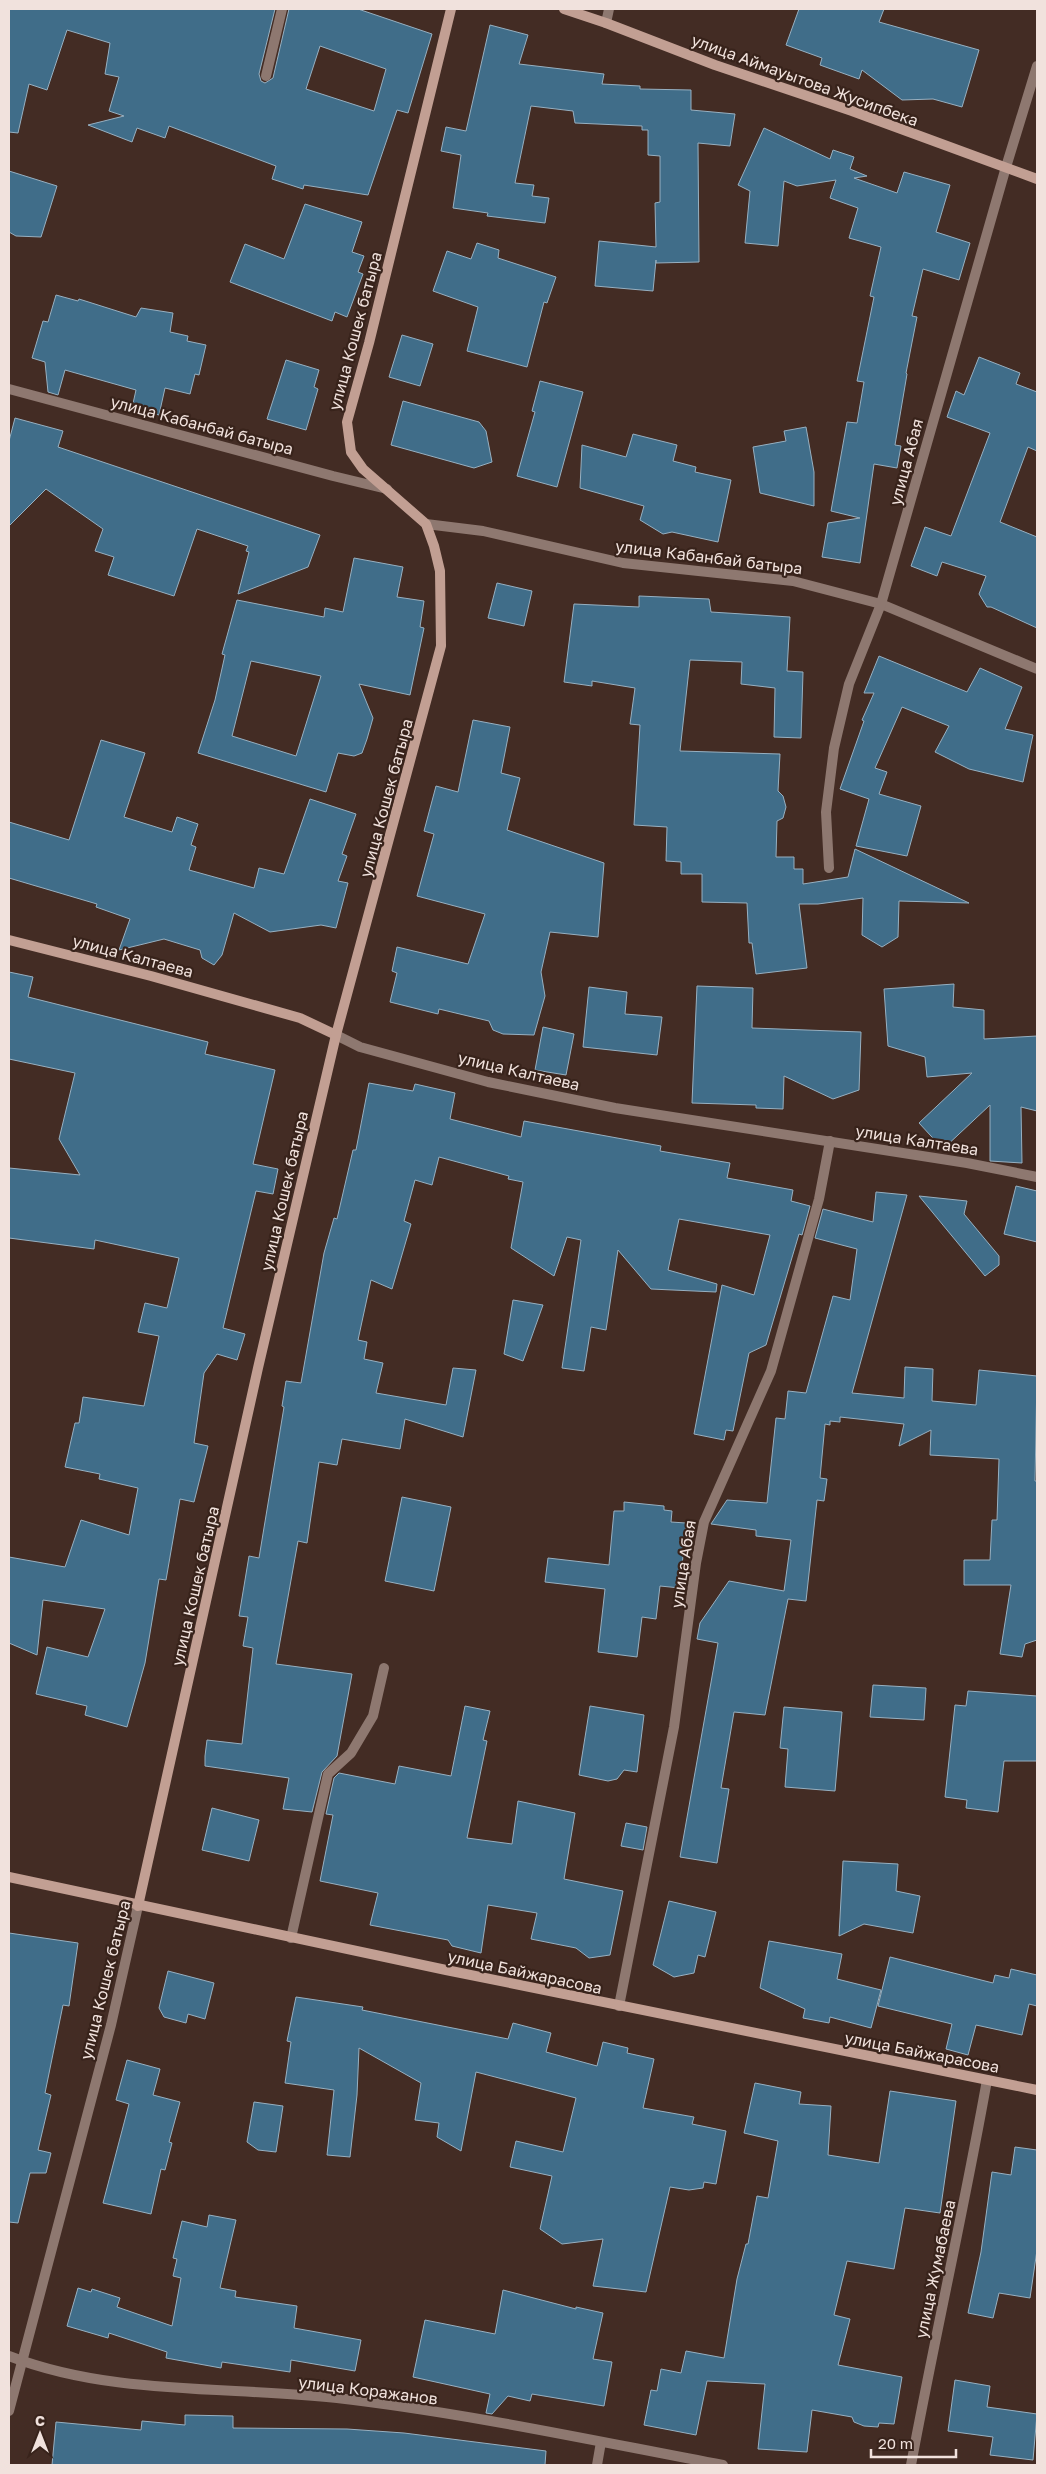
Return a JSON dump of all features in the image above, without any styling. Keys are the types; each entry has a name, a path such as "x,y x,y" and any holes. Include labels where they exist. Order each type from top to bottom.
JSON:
{"street":[{"path":"266,76 282,9"},
{"name":"улица Кошек батыра","path":"9,2411 111,2025 258,1368 336,1035 442,646 440,572 434,546 426,524 364,469 351,452 347,422 369,343 451,9"},
{"name":"улица Аймауытова Жусипбека","path":"564,9 715,65 852,111 1037,179"},
{"path":"606,23 609,9"},
{"name":"улица Абая","path":"829,868 826,812 834,748 849,684 881,604 1006,167 1037,66"},
{"name":"улица Кабанбай батыра","path":"9,389 333,476 387,488"},
{"name":"улица Кабанбай батыра","path":"426,524 483,531 623,563 793,581 881,604 1037,669"},
{"name":"улица Калтаева","path":"9,940 151,976 300,1018 360,1047 488,1082 615,1108 830,1141 1037,1177"},
{"name":"улица Абая","path":"619,2006 674,1727 696,1563 704,1522 770,1371 819,1199 830,1141"},
{"path":"291,1938 328,1774 351,1753 373,1716 384,1668"},
{"name":"улица Байжарасова","path":"9,1877 138,1906 619,2006 1037,2090"},
{"name":"улица Жумабаева","path":"911,2465 944,2293 960,2227 987,2080"},
{"name":"улица Коражанов","path":"9,2356 62,2373 128,2382 336,2398 470,2418 723,2465"},
{"path":"597,2465 601,2442"}],"building":[{"path":"9,9 275,9 259,74 261,81 265,83 273,78 289,9 358,9 432,34 408,113 397,110 368,195 304,185 303,189 272,179 276,166 169,126 165,138 137,128 132,142 88,125 124,116 109,111 119,77 105,74 110,43 67,30 47,90 29,84 18,133 9,132","holes":["320,46 386,69 374,111 306,89"]},
{"path":"799,9 884,9 879,22 979,50 962,107 933,99 902,100 862,70 859,79 820,65 822,58 786,45"},
{"path":"490,25 528,35 519,64 604,74 602,84 640,86 640,89 691,90 691,110 735,114 730,146 698,143 699,262 656,263 656,260 653,291 595,286 599,241 656,247 655,203 660,202 660,156 648,155 648,130 642,130 642,126 575,123 573,111 531,106 515,183 534,185 532,196 549,198 545,223 487,216 488,213 453,208 461,155 441,151 446,127 466,131"},
{"path":"764,128 830,159 833,150 854,157 850,169 867,176 854,178 897,193 904,172 950,185 936,232 970,243 959,280 923,269 912,316 917,317 895,445 901,446 897,468 874,464 860,563 822,557 828,523 860,518 831,511 847,422 857,423 864,382 857,381 874,297 870,296 881,247 849,238 858,208 830,198 836,180 797,186 784,181 778,246 745,243 750,191 738,185"},
{"path":"9,171 57,186 41,237 16,236 9,232"},
{"path":"305,204 362,222 352,252 364,256 358,272 363,274 347,317 335,312 332,321 230,282 245,244 284,259"},
{"path":"477,243 499,250 498,258 556,277 547,303 544,302 527,367 467,351 478,307 433,291 447,251 471,259"},
{"path":"56,295 78,301 79,299 136,317 141,308 173,313 170,332 188,336 187,341 206,345 199,375 195,374 190,394 165,388 159,415 132,408 136,390 65,370 58,395 48,392 45,362 32,358 43,321 48,322"},
{"path":"402,335 433,344 420,386 389,377"},
{"path":"979,357 1020,373 1016,384 1037,392 1037,451 1028,447 1000,522 1037,537 1037,628 991,607 987,607 979,594 986,576 942,562 937,576 911,566 925,527 951,536 990,433 947,417 956,391 964,395"},
{"path":"286,360 319,370 314,387 318,389 306,430 267,419"},
{"path":"540,381 583,392 557,487 517,476 535,412 532,411"},
{"path":"403,401 479,422 486,431 492,462 474,468 391,445"},
{"path":"15,418 63,431 58,447 320,535 308,567 238,594 249,552 246,551 248,546 197,529 174,596 108,575 114,557 95,551 103,529 46,489 9,526 9,441"},
{"path":"806,427 814,472 814,506 760,493 753,447 786,441 784,431"},
{"path":"633,434 677,445 673,461 696,467 695,472 731,480 718,542 672,532 663,534 640,520 644,506 580,488 582,445 626,457"},
{"path":"354,558 403,567 397,597 424,601 420,627 424,628 410,695 359,684 373,718 367,739 362,753 354,756 338,753 326,792 198,753 215,700 225,655 222,654 237,600 324,617 325,608 343,612","holes":["251,661 321,676 296,756 232,736"]},
{"path":"497,583 532,591 524,626 488,618"},
{"path":"639,596 709,599 711,612 790,617 787,671 803,672 801,738 774,737 775,688 741,684 742,662 690,660 680,751 780,754 778,791 783,796 786,807 783,818 777,821 776,857 794,857 794,869 803,869 803,884 848,877 855,849 969,903 899,901 898,937 882,947 862,935 863,898 818,904 799,904 807,968 756,974 752,943 749,943 747,903 702,902 702,874 681,874 681,862 666,861 667,827 634,825 640,725 630,724 635,688 592,681 592,686 564,682 574,604 639,607"},
{"path":"879,656 967,692 980,668 1022,687 1005,729 1033,735 1023,782 969,769 935,752 949,726 902,707 875,768 887,772 879,794 921,806 907,856 856,846 869,799 840,789 864,721 862,720 874,693 864,693"},
{"path":"473,720 510,727 501,773 520,778 507,830 604,863 598,937 550,932 541,972 545,996 534,1035 503,1034 493,1030 489,1021 439,1009 438,1014 390,1002 397,973 392,971 397,947 468,964 485,914 417,896 434,834 424,831 436,786 458,792"},
{"path":"101,740 145,753 124,817 172,832 177,817 198,824 191,845 196,847 189,870 254,888 259,868 284,874 310,799 356,814 342,854 347,856 338,881 348,883 336,928 321,925 270,932 234,913 222,955 214,965 202,958 200,950 164,939 119,950 130,919 96,907 97,904 9,878 9,822 69,840"},
{"path":"9,972 33,977 28,997 208,1042 205,1054 275,1070 253,1164 278,1169 273,1194 256,1191 223,1328 245,1334 237,1360 217,1354 204,1373 194,1443 208,1446 194,1502 180,1499 166,1580 159,1579 145,1663 127,1727 85,1715 87,1706 36,1694 47,1647 88,1657 105,1609 43,1600 37,1655 9,1643 9,1557 65,1567 81,1520 129,1535 138,1488 99,1479 100,1474 65,1467 75,1423 79,1423 83,1397 144,1406 159,1336 138,1332 145,1303 167,1308 179,1258 95,1240 94,1249 9,1238 9,1168 80,1175 59,1139 75,1073 9,1059"},
{"path":"954,984 953,1007 984,1010 984,1039 1037,1036 1037,1111 1021,1107 1022,1163 990,1161 990,1105 943,1149 919,1123 972,1073 927,1077 925,1057 888,1046 884,989"},
{"path":"697,986 753,988 752,1028 861,1032 859,1090 833,1099 784,1076 783,1109 756,1108 756,1105 692,1103"},
{"path":"589,987 627,992 625,1014 662,1017 657,1055 583,1047"},
{"path":"543,1027 574,1034 566,1075 535,1070"},
{"path":"369,1083 413,1091 415,1084 455,1093 450,1119 521,1137 524,1121 661,1146 660,1151 730,1163 727,1178 793,1190 791,1201 810,1206 802,1235 799,1234 766,1345 749,1353 733,1431 726,1430 724,1440 694,1434 722,1285 754,1295 770,1235 679,1219 668,1270 717,1284 716,1292 651,1289 618,1250 606,1330 591,1327 584,1371 562,1368 581,1240 567,1237 554,1276 511,1248 523,1182 508,1179 509,1176 439,1157 432,1185 415,1180 404,1221 411,1224 392,1289 371,1280 358,1340 367,1342 364,1359 383,1363 376,1393 446,1405 453,1368 476,1370 463,1437 405,1419 400,1449 342,1439 337,1465 319,1462 307,1543 298,1541 276,1664 352,1674 337,1756 322,1772 312,1812 283,1809 289,1778 205,1766 205,1756 207,1740 242,1744 253,1648 243,1646 248,1617 239,1616 249,1556 259,1558 284,1407 282,1406 286,1381 301,1383 324,1253 334,1218 337,1219 353,1150 356,1150"},
{"path":"1016,1186 1037,1191 1037,1242 1004,1234"},
{"path":"876,1192 907,1195 852,1393 904,1398 905,1367 933,1369 932,1401 976,1405 979,1370 1037,1376 1035,1481 1037,1481 1037,1640 1025,1644 1022,1657 1000,1654 1011,1585 964,1585 964,1560 990,1560 992,1520 997,1520 999,1459 930,1455 931,1430 899,1446 904,1424 840,1417 840,1422 830,1421 830,1425 825,1424 820,1478 827,1479 824,1501 817,1500 806,1601 788,1599 765,1715 734,1712 721,1788 729,1789 717,1863 680,1857 718,1643 697,1639 700,1623 729,1581 784,1591 791,1540 756,1536 756,1530 711,1524 727,1500 767,1503 776,1418 785,1419 788,1391 806,1393 833,1296 850,1300 857,1249 815,1238 823,1209 873,1222"},
{"path":"919,1196 967,1201 964,1214 999,1256 999,1265 985,1276"},
{"path":"513,1300 543,1305 523,1361 504,1354"},
{"path":"402,1497 451,1507 434,1591 385,1581"},
{"path":"624,1502 664,1506 664,1510 672,1511 671,1522 686,1523 680,1588 660,1586 656,1619 642,1617 637,1657 598,1652 605,1589 545,1582 548,1558 609,1565 614,1511 624,1511"},
{"path":"873,1685 926,1688 924,1720 870,1717"},
{"path":"968,1691 1037,1696 1037,1761 1004,1761 998,1812 966,1808 967,1800 945,1797 955,1705 966,1706"},
{"path":"465,1706 490,1711 483,1740 487,1741 467,1838 512,1844 518,1801 575,1813 564,1879 623,1891 610,1955 589,1958 576,1948 531,1939 537,1913 488,1905 481,1953 452,1946 448,1940 370,1925 378,1893 320,1881 333,1815 326,1814 334,1778 339,1773 395,1784 399,1766 451,1776"},
{"path":"590,1706 644,1715 637,1772 624,1770 617,1779 608,1781 579,1775"},
{"path":"784,1707 842,1712 835,1791 785,1787 788,1749 780,1748"},
{"path":"212,1808 259,1820 249,1861 202,1850"},
{"path":"626,1823 647,1827 643,1850 621,1846"},
{"path":"843,1861 898,1864 896,1891 920,1896 913,1933 864,1924 839,1936"},
{"path":"669,1901 716,1912 705,1957 698,1955 694,1973 674,1977 653,1965"},
{"path":"9,1933 78,1943 69,2006 63,2005 45,2093 51,2095 38,2150 51,2153 46,2173 30,2173 18,2223 9,2222"},
{"path":"769,1941 842,1954 837,1979 881,1990 871,2028 830,2017 829,2023 803,2018 805,2009 760,1988"},
{"path":"890,1957 993,1983 995,1975 1009,1978 1011,1969 1037,1975 1037,2006 1029,2004 1022,2035 976,2025 968,2055 946,2049 952,2024 878,2006"},
{"path":"168,1971 214,1983 205,2019 188,2014 186,2023 164,2017 159,2008"},
{"path":"296,1997 363,2007 362,2010 508,2039 513,2023 551,2033 546,2052 597,2066 603,2042 628,2048 627,2053 654,2059 643,2108 694,2117 692,2124 726,2131 716,2184 704,2182 703,2188 689,2190 670,2187 646,2292 593,2286 603,2239 562,2244 540,2229 552,2176 510,2167 516,2141 563,2152 576,2098 476,2072 461,2151 437,2137 439,2123 415,2120 421,2083 359,2048 357,2095 350,2157 327,2155 334,2090 285,2083 291,2042 287,2041"},
{"path":"127,2060 160,2069 153,2095 180,2102 169,2142 172,2143 165,2170 161,2169 151,2214 103,2203 129,2104 116,2100"},
{"path":"755,2083 801,2092 799,2104 831,2106 828,2155 879,2163 890,2091 956,2101 940,2213 905,2208 894,2269 847,2261 834,2315 850,2319 838,2365 902,2377 894,2424 879,2423 878,2427 864,2426 854,2422 852,2417 812,2410 807,2452 758,2449 765,2384 707,2381 696,2435 644,2425 651,2390 657,2391 661,2369 681,2373 686,2351 724,2358 737,2279 746,2244 748,2244 757,2196 768,2198 778,2141 744,2133"},
{"path":"254,2102 283,2106 276,2152 258,2150 247,2142"},
{"path":"1015,2147 1037,2150 1037,2250 1030,2298 999,2293 993,2318 968,2313 981,2252 992,2172 1011,2175"},
{"path":"209,2215 236,2220 220,2288 236,2291 235,2297 297,2306 294,2328 361,2340 355,2371 291,2360 290,2372 222,2362 221,2368 166,2358 167,2352 109,2333 108,2338 67,2326 78,2288 91,2292 92,2289 120,2298 117,2307 172,2326 181,2278 173,2276 177,2259 173,2258 182,2221 207,2227"},
{"path":"503,2290 576,2309 576,2307 603,2313 593,2359 612,2362 604,2406 532,2394 530,2401 508,2396 492,2414 486,2413 490,2394 413,2377 425,2320 495,2334"},
{"path":"955,2380 990,2386 987,2407 1037,2414 1033,2460 990,2455 993,2437 948,2431"},
{"path":"185,2415 233,2416 233,2428 347,2429 404,2433 546,2451 545,2465 52,2465 56,2422 141,2430 142,2421 185,2425"}]}
